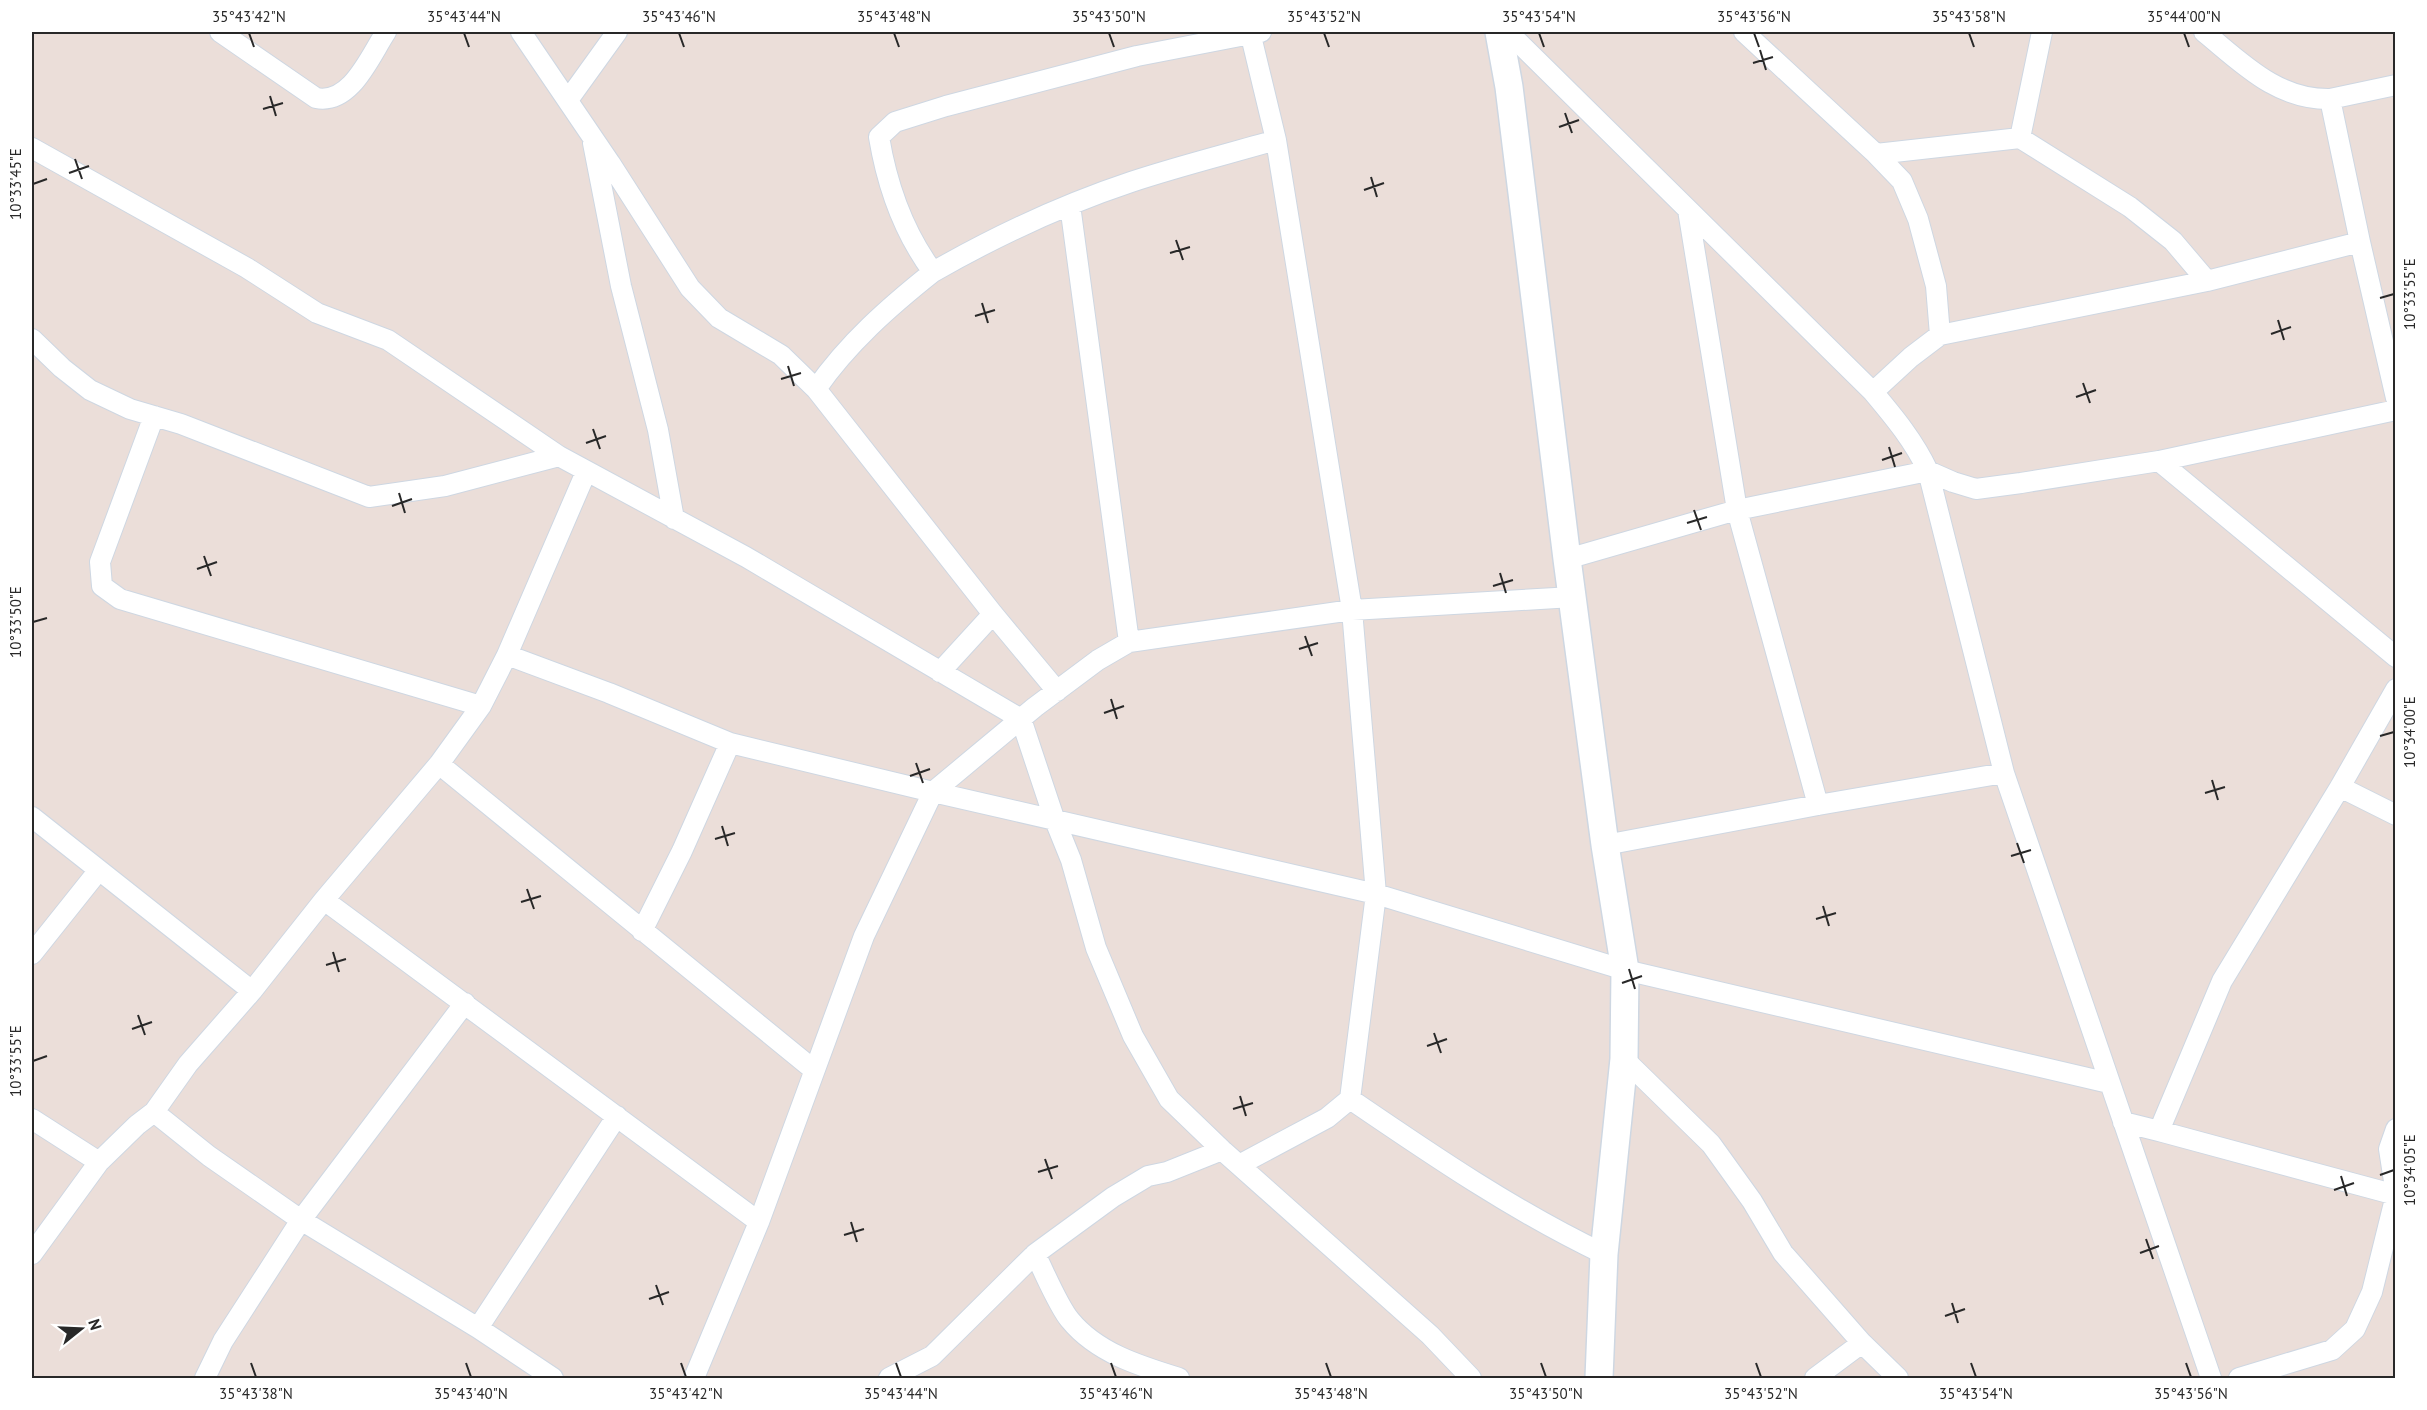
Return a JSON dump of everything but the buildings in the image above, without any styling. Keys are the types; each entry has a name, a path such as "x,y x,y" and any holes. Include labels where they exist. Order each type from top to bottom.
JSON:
{"street":[{"path":"220,32 316,98 327,100 341,95 355,79 386,32"},
{"path":"521,32 591,134 690,288 719,318 781,355 816,389 993,614 1057,691"},
{"path":"568,100 617,32"},
{"path":"933,272 916,250 888,182 879,138 895,122 946,106 1137,56 1254,32 1276,140 1352,610 1376,894 1350,1099 1327,1118 1239,1165"},
{"path":"1499,32 1509,87 1605,845 1625,970 1624,1059 1604,1254 1599,1378"},
{"path":"1508,32 1873,392 1900,423 1919,451 1928,471 2004,773 2211,1378"},
{"path":"1744,32 1876,154 1902,181 1918,219 1936,286 1940,335"},
{"path":"2020,138 2042,32"},
{"path":"2204,32 2253,72 2288,93 2309,100 2330,99 2396,85"},
{"path":"2330,99 2396,398"},
{"path":"591,134 621,286 658,430 674,519"},
{"path":"1876,154 2020,138 2130,207 2173,241 2207,280"},
{"path":"816,389 847,348 899,299 933,272 1005,233 1132,182 1276,140"},
{"path":"32,148 247,268 317,313 388,340 559,456 746,557 1021,719 1054,818 1071,860 1096,948 1133,1036 1169,1099 1222,1150 1430,1335 1471,1378"},
{"path":"1070,205 1129,642"},
{"path":"1688,210 1737,510 1818,804"},
{"path":"1873,392 1911,357 1940,335 2207,280 2360,242"},
{"path":"32,339 62,368 90,390 130,409 182,424 369,497 445,486 559,456"},
{"path":"1567,559 1737,510 1928,471 1976,489 2159,461 2396,410"},
{"path":"154,416 100,562 102,586 120,599 481,706"},
{"path":"2159,461 2396,657"},
{"path":"32,1254 99,1162 154,1112 188,1064 252,991 324,900 439,764 481,706 507,654 586,472"},
{"path":"694,1378 759,1222 864,936 933,792 1057,691 1098,660 1129,642 1352,610 1573,597"},
{"path":"940,672 993,614"},
{"path":"507,654 730,743 1376,894 1625,970 2109,1083"},
{"path":"2159,1131 2222,981 2340,787 2396,689"},
{"path":"642,931 682,851 730,743"},
{"path":"439,764 814,1070"},
{"path":"1605,845 1818,804 2004,773"},
{"path":"2340,787 2396,815"},
{"path":"32,817 252,991"},
{"path":"32,954 99,870"},
{"path":"324,900 759,1222"},
{"path":"205,1378 223,1341 301,1220 465,1004"},
{"path":"1624,1059 1711,1144 1752,1201 1783,1253 1862,1343 1898,1378"},
{"path":"1350,1099 1482,1187 1552,1229 1604,1254"},
{"path":"154,1112 209,1156 301,1220 477,1328 553,1378"},
{"path":"477,1328 617,1116"},
{"path":"32,1119 99,1162"},
{"path":"2123,1122 2396,1195"},
{"path":"2240,1378 2332,1350 2355,1329 2372,1292 2396,1195 2389,1149 2396,1129"},
{"path":"889,1378 932,1356 1035,1254 1113,1197 1148,1176 1167,1172 1222,1150"},
{"path":"1035,1254 1069,1320 1103,1348 1133,1364 1179,1378"},
{"path":"1815,1378 1862,1343"}]}
